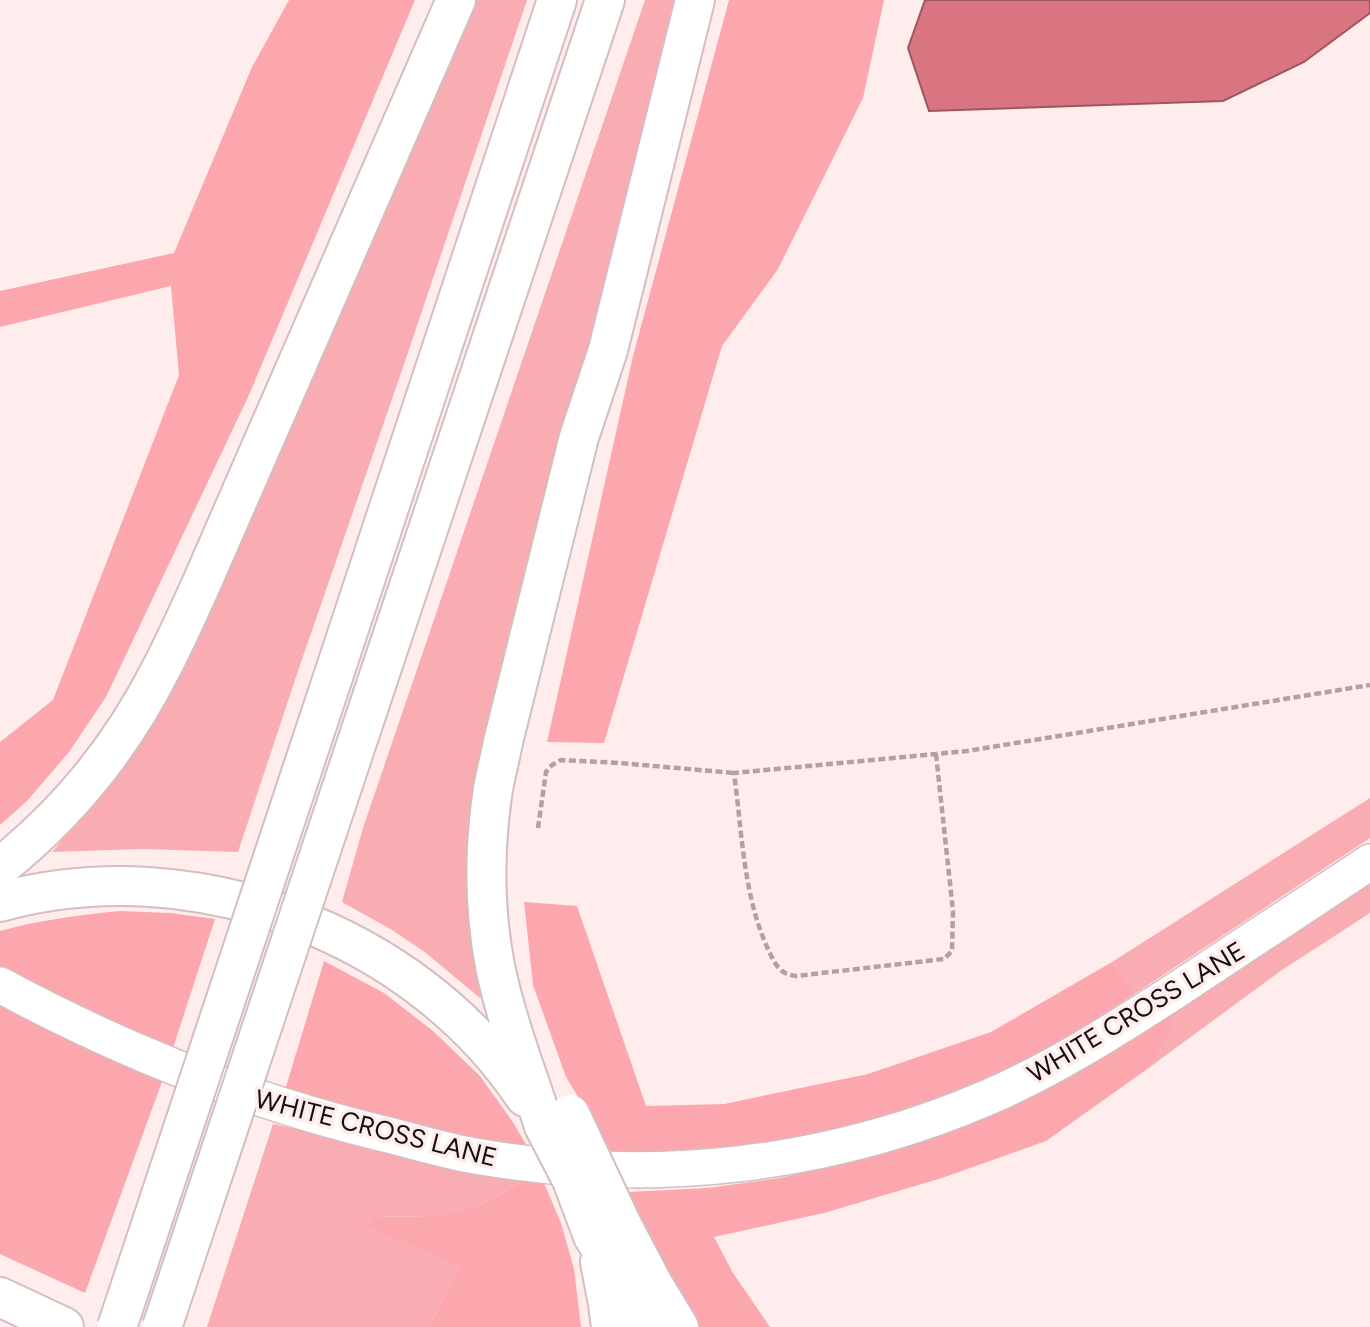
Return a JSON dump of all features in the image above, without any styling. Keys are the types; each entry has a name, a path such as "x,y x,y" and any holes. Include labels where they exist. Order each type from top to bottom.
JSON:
{"highway":[{"path":"0,867 62,812 126,728 160,671 205,575 456,0"},
{"path":"117,1327 557,0"},
{"path":"162,1327 605,0"},
{"path":"679,1327 653,1284 607,1231 572,1180 557,1120 505,1005 489,927 486,880 493,789 501,754 579,437 608,350 695,0"},
{"path":"0,902 60,890 108,886 155,887 248,903 293,918 337,936 418,985 454,1016 488,1050 518,1086 557,1120"},
{"path":"607,1231 604,1281 611,1327"},
{"path":"607,1231 649,1327"},
{"path":"0,1297 64,1327"}],"street":[{"name":"WHITE CROSS LANE","path":"0,985 114,1043 223,1087 338,1123 429,1147 524,1164 572,1168 620,1171 715,1167 787,1157 857,1142 948,1114 993,1095 1079,1052 1370,862"}],"path":[{"path":"538,828 546,772 561,760 734,773 967,751 1370,685"},
{"path":"734,773 749,888 762,934 780,970 796,976 944,959 952,951 953,911 936,754"}],"shaded area":[{"path":"289,0 415,0 249,395 106,697 69,752 27,801 0,825 0,742 53,700 179,375 171,286 0,327 0,291 174,253 252,67"},
{"path":"474,0 527,0 238,852 141,849 52,852 118,774 163,708"},
{"path":"645,0 675,0 619,229 514,631 486,991 480,998 426,953 342,902 363,828"},
{"path":"729,0 884,0 863,98 778,269 722,346 604,743 547,742 633,356"},
{"path":"925,0 1370,0 1370,13 1304,62 1223,101 929,111 908,48"},
{"path":"1370,798 1370,838 1136,993 1112,962"},
{"path":"1370,880 1370,913 1279,972 1150,1067 1175,1026 1151,1021"},
{"path":"524,902 577,906 646,1106 724,1104 868,1074 991,1032 1112,962 1136,993 1059,1043 1002,1074 855,1132 682,1158 610,1153 566,1077 533,985"},
{"path":"120,911 170,913 215,919 172,1051 0,969 0,931 59,918"},
{"path":"324,961 384,993 433,1031 479,1075 513,1122 531,1153 492,1147 285,1090"},
{"path":"0,1004 100,1054 163,1079 85,1293 0,1254"},
{"path":"1170,1018 1175,1026 1150,1067 1046,1141 942,1178 824,1213 714,1237 733,1273 770,1327 690,1327 642,1239 629,1192 707,1188 780,1178 856,1160 1151,1021"},
{"path":"273,1124 524,1180 483,1204 434,1216 374,1217 371,1227 459,1268 429,1327 207,1327"},
{"path":"524,1180 544,1183 561,1223 574,1269 581,1327 429,1327 459,1268 370,1227 374,1217 434,1216 483,1204"}]}
